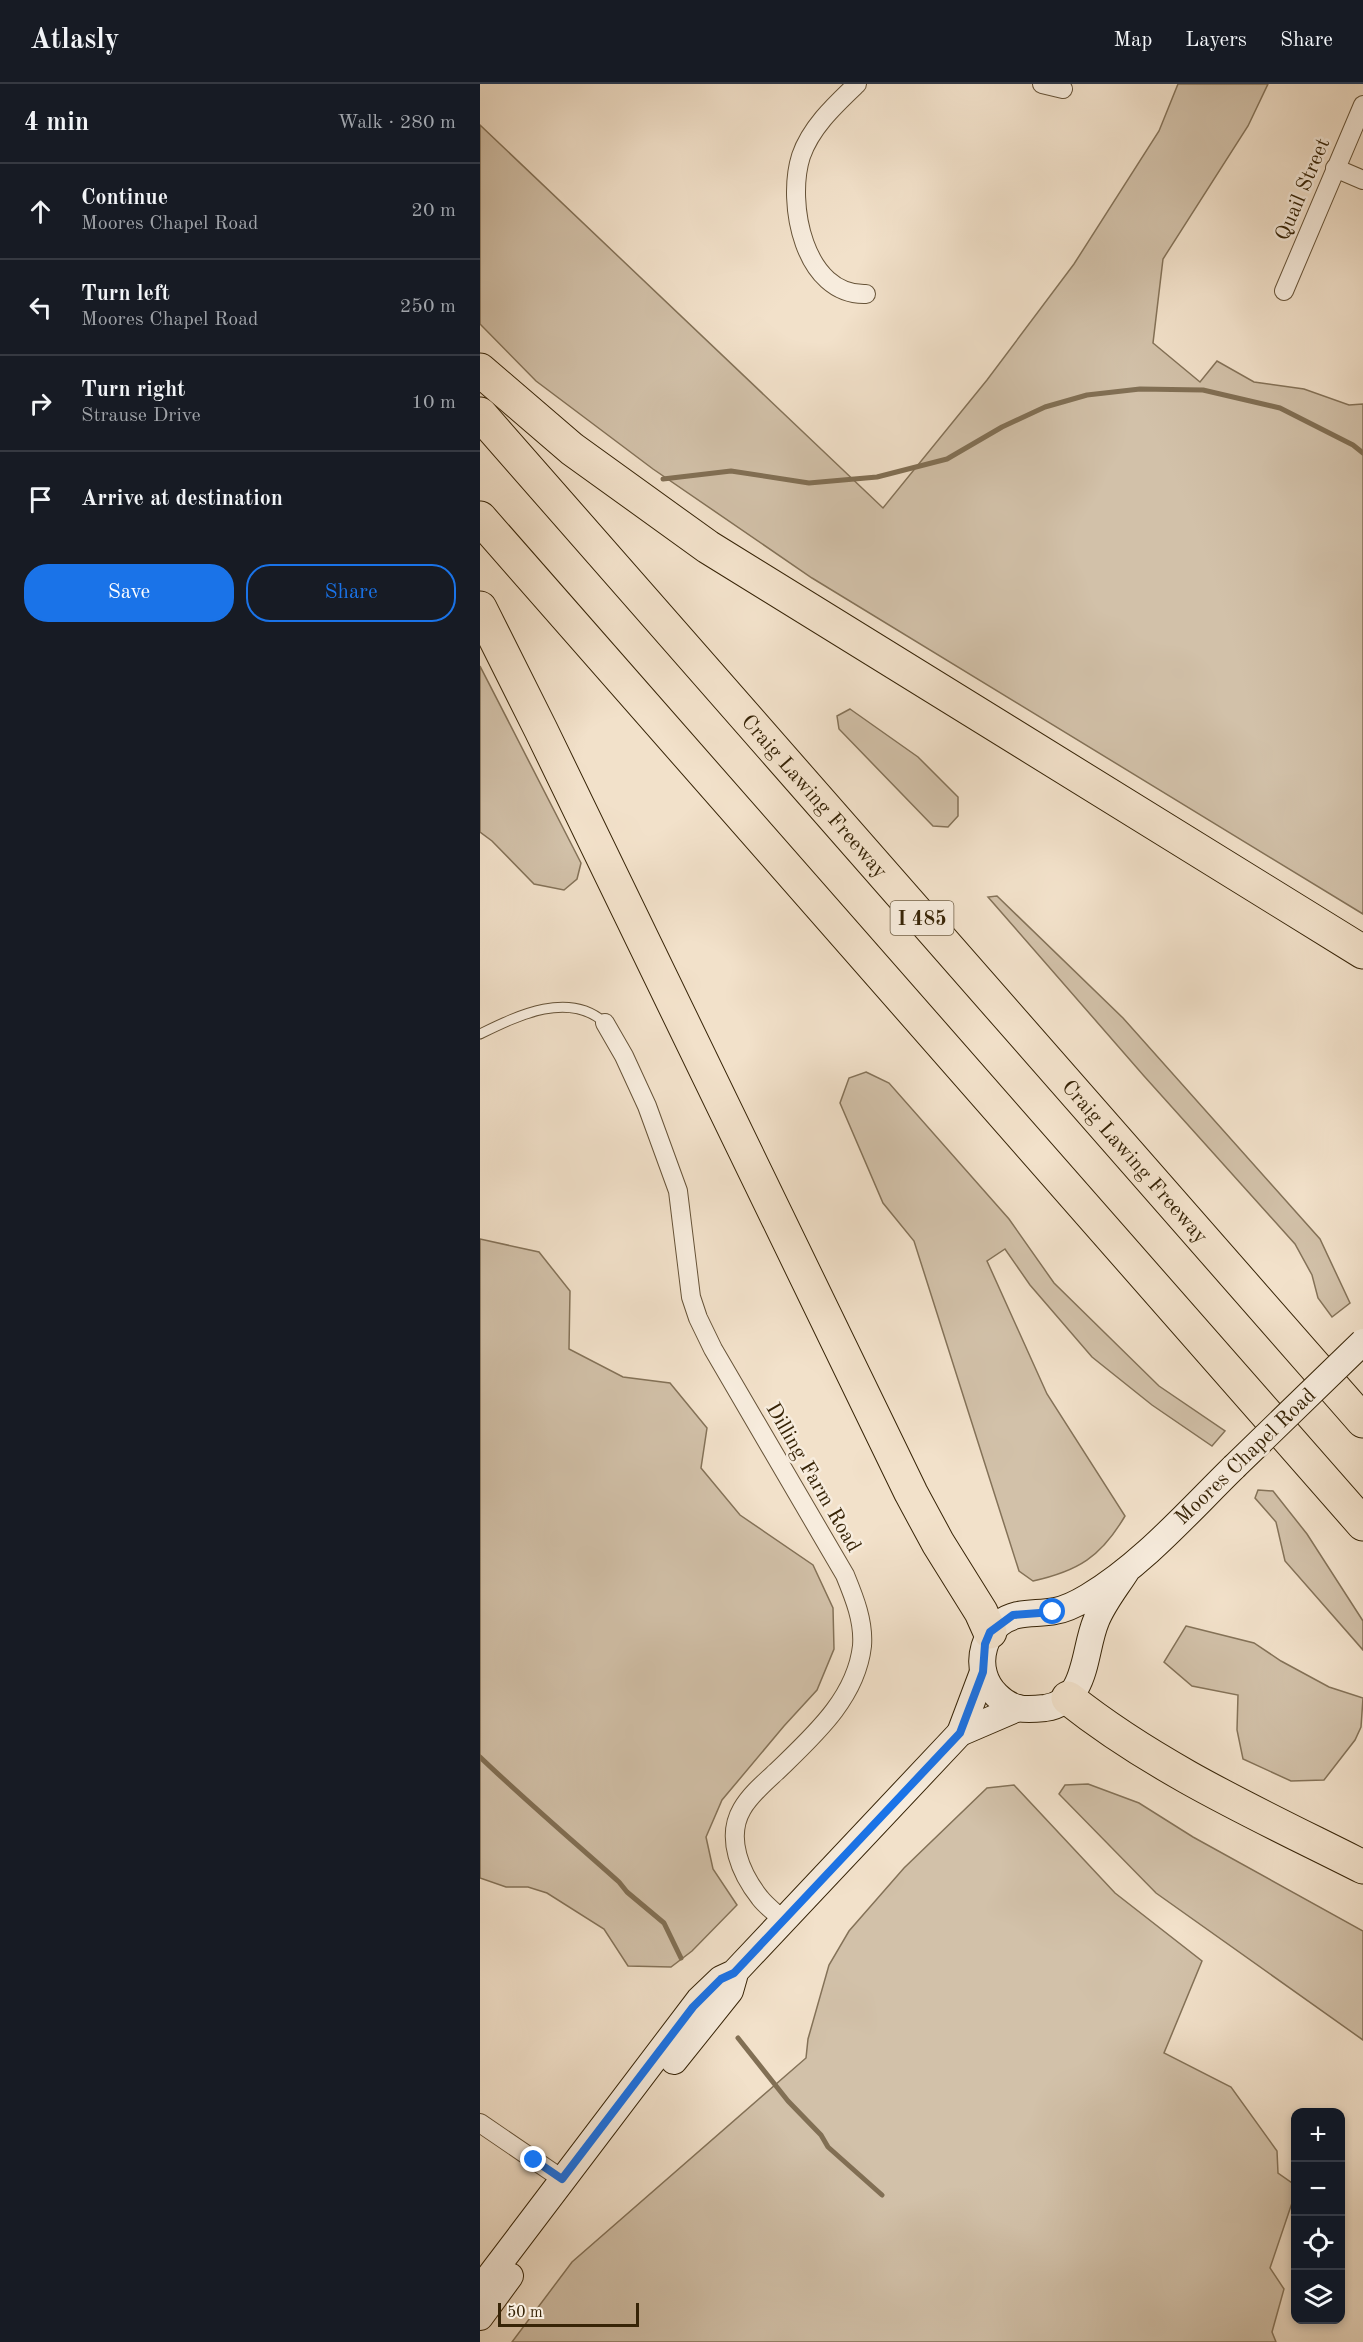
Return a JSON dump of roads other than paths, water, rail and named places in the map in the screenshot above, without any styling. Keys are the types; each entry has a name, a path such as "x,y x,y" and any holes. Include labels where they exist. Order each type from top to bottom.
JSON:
{"highway":[{"path":"480,370 572,449 708,547 1363,952"},
{"name":"Craig Lawing Freeway","path":"480,414 1363,1421"},
{"path":"480,518 1363,1524"},
{"path":"480,608 911,1493 938,1543 981,1612 990,1632"},
{"path":"1068,1698 1113,1731 1175,1771 1363,1868"}],"main road":[{"name":"Moores Chapel Road","path":"990,1632 1013,1615 1053,1612 1067,1608 1088,1597 1127,1570 1363,1341"},
{"name":"Moores Chapel Road","path":"1068,1698 1083,1673 1090,1637 1097,1618 1127,1570"},
{"path":"480,2289 693,2007 721,1979 734,1973 960,1733 983,1672 985,1644 990,1632"},
{"path":"983,1672 996,1695 1006,1703 1018,1708 1053,1707 1068,1698"},
{"path":"960,1733 1018,1708"},
{"path":"480,2317 622,2125 730,1991 734,1973"}],"street":[{"path":"857,84 834,106 815,130 802,156 796,184 796,209 801,234 809,255 820,273 833,285 851,295 866,294"},
{"path":"1042,84 1063,89"},
{"name":"Quail Street","path":"1284,291 1363,105"},
{"path":"1335,168 1363,180"},
{"name":"Dilling Farm Road","path":"605,1023 624,1056 647,1106 678,1191 687,1272 691,1297 698,1318 713,1349 840,1566 856,1601 860,1621 862,1645 858,1664 840,1703 809,1740 752,1796 742,1809 736,1823 737,1856 744,1874 760,1899 783,1920"},
{"path":"480,2123 562,2179"}],"lane":[{"path":"480,1034 528,1013 546,1009 576,1008 596,1015 605,1023"}],"waterway":[{"path":"663,479 731,471 809,483 877,477 947,459 1002,427 1045,407 1087,395 1140,389 1203,390 1280,408 1353,445 1363,453"},
{"path":"480,1757 664,1923 681,1958"},
{"path":"738,2038 788,2101 821,2135 828,2147 882,2195"}]}
